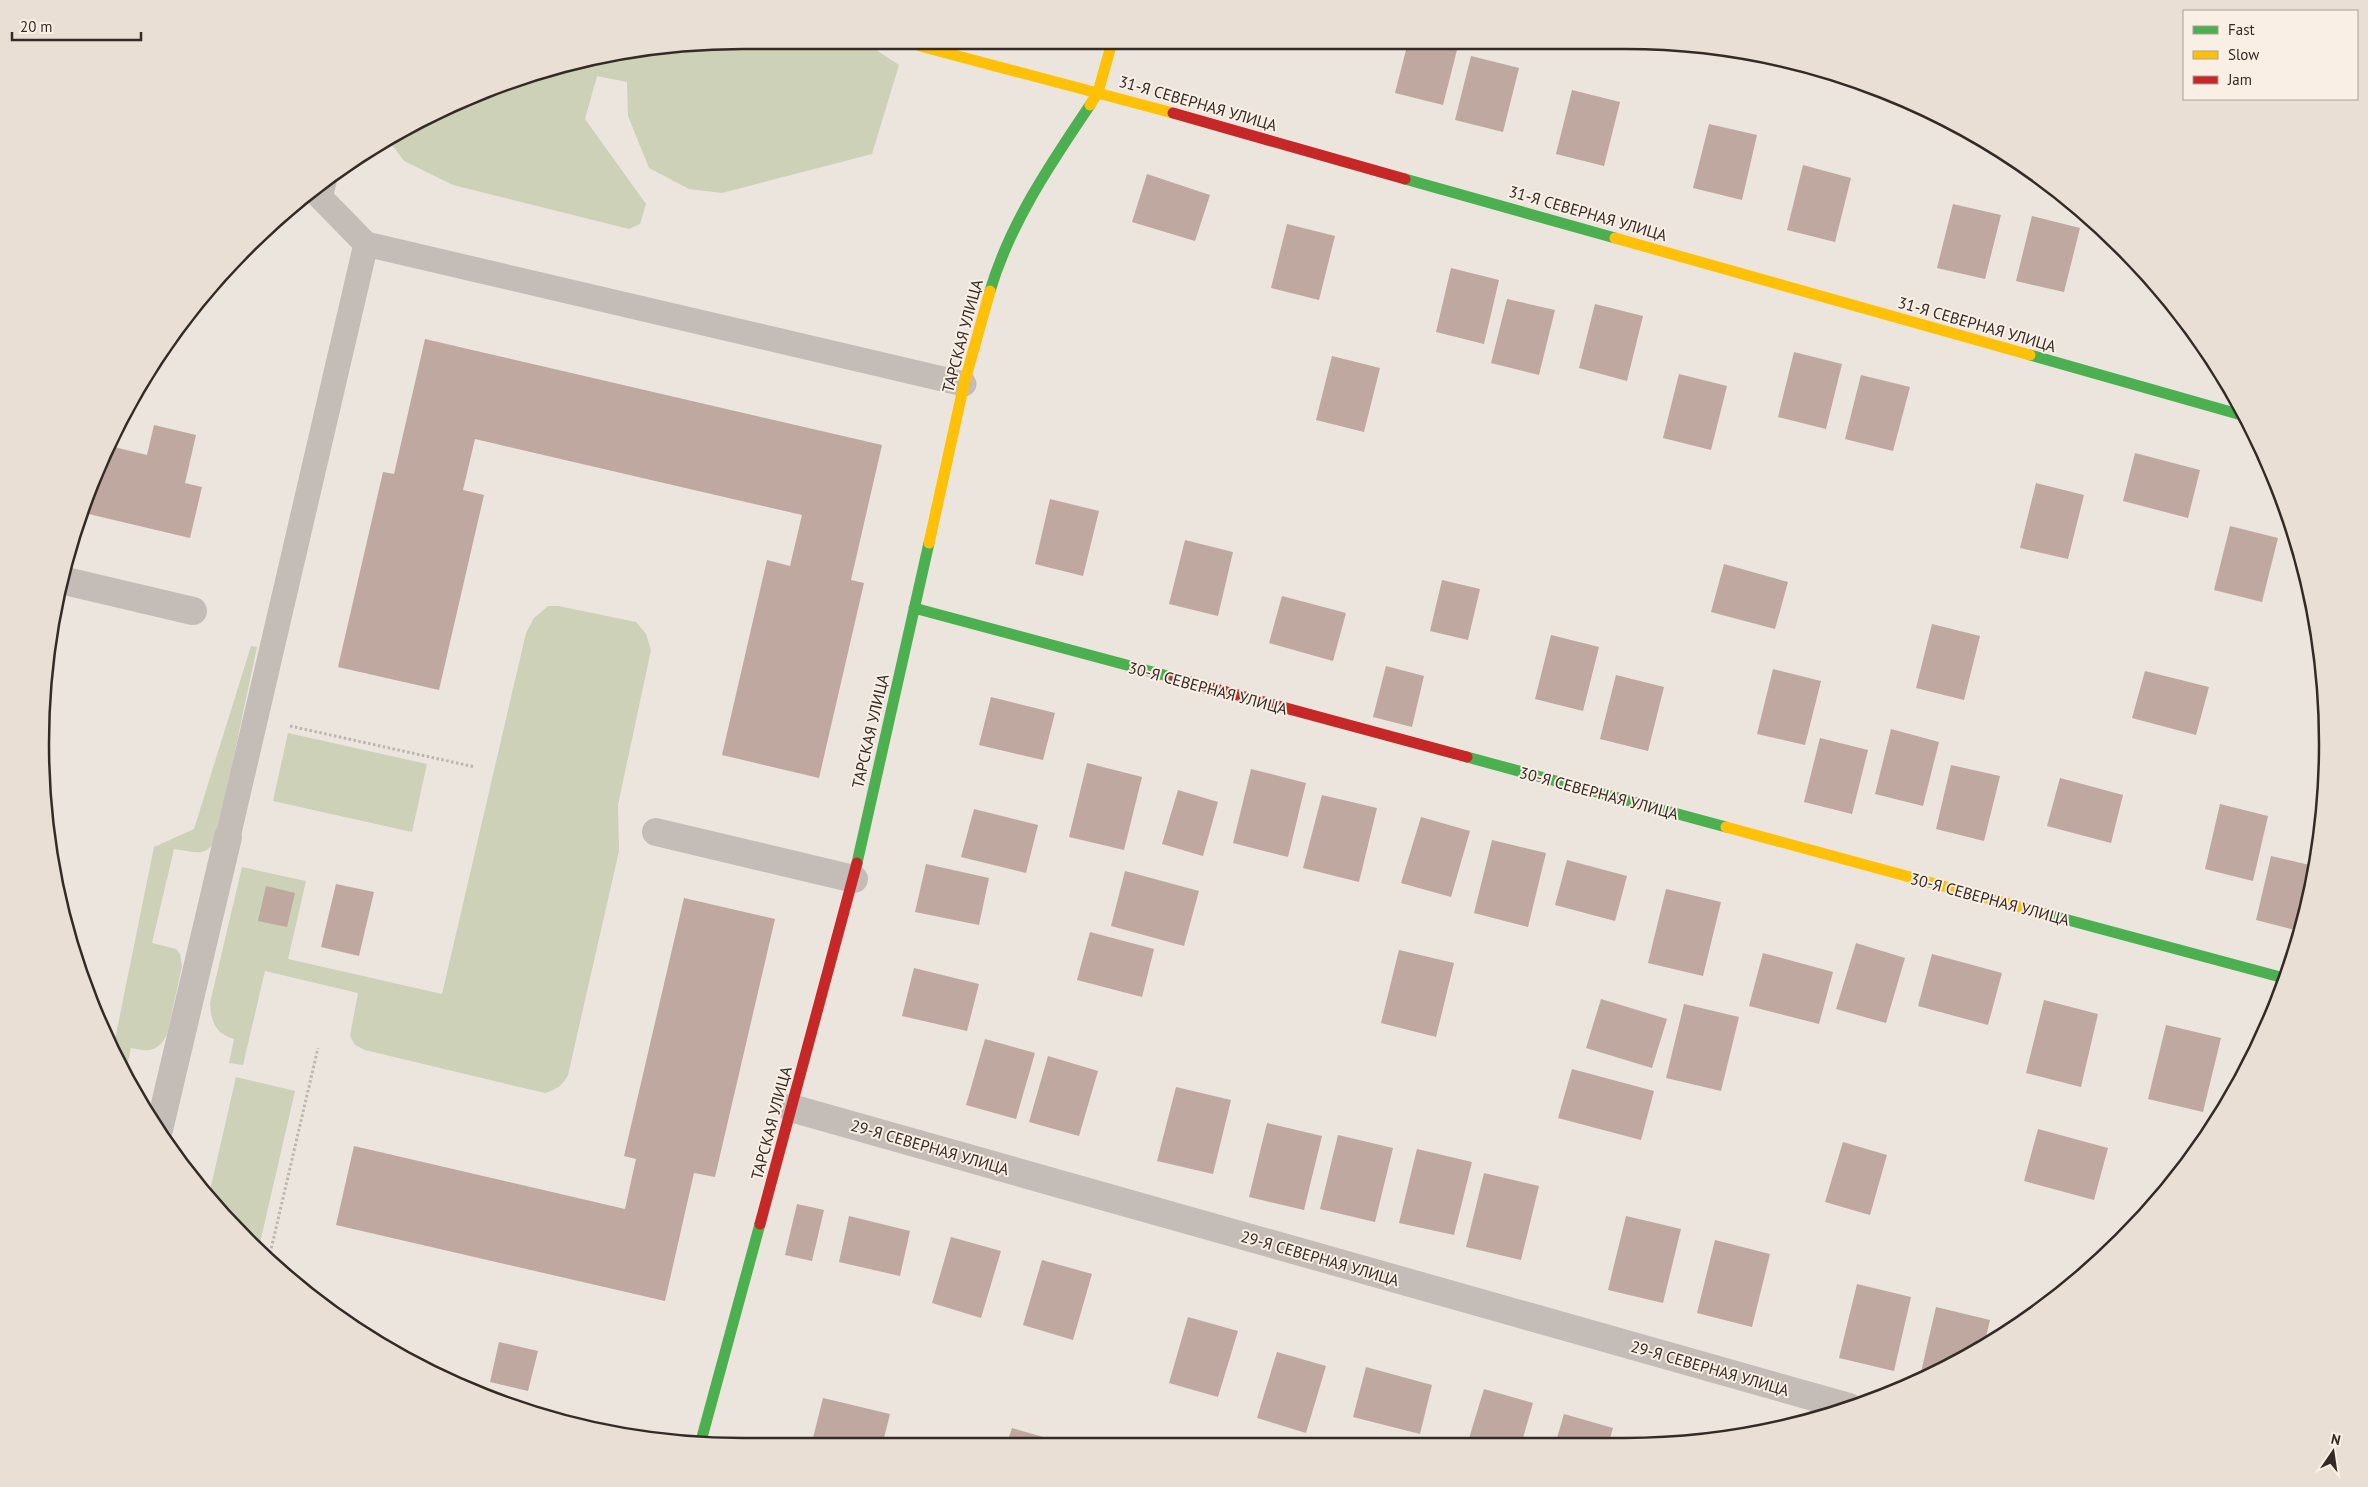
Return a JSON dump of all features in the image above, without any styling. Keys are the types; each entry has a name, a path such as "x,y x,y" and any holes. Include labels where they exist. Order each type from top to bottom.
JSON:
{"street":[{"name":"31-Я СЕВЕРНАЯ УЛИЦА","path":"932,49 1098,92 2236,413"},
{"name":"ТАРСКАЯ УЛИЦА","path":"703,1437 854,879 964,384 998,264 1044,174 1098,92 1110,49"},
{"path":"68,582 193,611"},
{"name":"30-Я СЕВЕРНАЯ УЛИЦА","path":"914,608 2278,976"},
{"path":"656,832 854,879"},
{"path":"161,1121 228,837"},
{"name":"29-Я СЕВЕРНАЯ УЛИЦА","path":"791,1108 1838,1404"}],"lane":[{"path":"321,192 320,197 366,244 964,384"},
{"path":"228,837 366,244"}],"path":[{"path":"256,718 475,767"},
{"path":"270,1252 318,1048"}],"green space":[{"path":"875,49 899,65 872,154 722,193 689,189 649,168 628,116 627,82 597,76 585,119 646,204 640,224 629,229 453,185 404,161 392,145 436,120 520,86 564,72 608,62 698,50"},
{"path":"548,606 558,606 636,622 646,634 651,650 618,805 619,851 568,1075 564,1082 559,1087 545,1093 365,1050 355,1045 350,1036 358,993 265,971 243,1065 229,1063 234,1039 222,1034 215,1026 210,1003 242,867 306,881 288,959 442,994 526,633 534,618"},
{"path":"251,646 257,647 217,836 213,844 204,851 194,852 174,849 152,943 176,949 180,954 182,966 167,1035 156,1048 143,1050 131,1048 127,1064 115,1039 154,847 194,829"},
{"path":"288,733 427,764 412,832 273,801"},
{"path":"236,1077 295,1091 260,1243 210,1189"}],"building":[{"path":"1406,49 1457,49 1443,105 1395,93"},
{"path":"1471,56 1519,68 1503,132 1455,120"},
{"path":"1572,90 1620,102 1604,166 1556,154"},
{"path":"1709,124 1757,135 1742,200 1693,188"},
{"path":"1803,165 1851,178 1835,242 1787,230"},
{"path":"1147,174 1210,195 1195,241 1132,222"},
{"path":"1953,204 2001,215 1985,279 1937,268"},
{"path":"2032,216 2080,228 2064,292 2016,281"},
{"path":"1287,224 1335,236 1319,300 1271,288"},
{"path":"1451,268 1499,280 1484,344 1436,332"},
{"path":"1507,299 1555,310 1539,375 1491,363"},
{"path":"1595,304 1643,316 1627,381 1579,368"},
{"path":"425,339 882,445 851,580 864,583 819,778 722,755 767,560 790,566 802,515 475,439 463,490 484,495 439,690 338,667 383,472 394,474"},
{"path":"1794,352 1842,364 1826,429 1778,417"},
{"path":"1332,356 1380,368 1364,432 1316,420"},
{"path":"1679,374 1727,386 1711,450 1663,438"},
{"path":"1861,375 1910,387 1893,451 1845,439"},
{"path":"154,425 196,435 185,483 202,487 190,538 88,514 115,447 147,455"},
{"path":"2135,453 2200,470 2188,518 2123,501"},
{"path":"2036,483 2084,495 2068,559 2020,548"},
{"path":"1050,499 1099,511 1083,576 1035,564"},
{"path":"2230,526 2278,538 2262,602 2214,590"},
{"path":"1185,540 1233,552 1218,616 1169,604"},
{"path":"1724,564 1788,582 1775,629 1711,612"},
{"path":"1442,580 1480,589 1468,640 1430,631"},
{"path":"1282,596 1346,613 1333,661 1269,643"},
{"path":"1932,624 1980,636 1964,700 1916,688"},
{"path":"1551,635 1599,647 1583,711 1535,699"},
{"path":"1386,666 1424,676 1412,727 1373,717"},
{"path":"1773,669 1821,681 1805,745 1757,734"},
{"path":"2145,671 2209,687 2196,735 2132,718"},
{"path":"1616,675 1664,687 1648,751 1600,739"},
{"path":"991,697 1055,713 1043,760 979,745"},
{"path":"1891,729 1939,742 1923,806 1875,794"},
{"path":"1820,738 1868,750 1852,814 1804,802"},
{"path":"1087,763 1142,777 1124,850 1069,837"},
{"path":"1951,765 2000,776 1984,841 1936,829"},
{"path":"1251,769 1306,783 1288,857 1233,843"},
{"path":"2060,778 2123,795 2111,843 2047,826"},
{"path":"1178,790 1218,802 1203,856 1162,844"},
{"path":"1322,795 1377,808 1359,882 1303,868"},
{"path":"2220,804 2268,816 2253,881 2205,869"},
{"path":"974,809 1038,825 1026,873 961,857"},
{"path":"1421,817 1470,831 1451,897 1401,883"},
{"path":"1492,840 1546,853 1528,927 1474,913"},
{"path":"2271,856 2308,865 2294,930 2256,920"},
{"path":"1567,860 1627,876 1615,921 1555,905"},
{"path":"926,864 989,878 979,925 915,912"},
{"path":"1125,871 1199,891 1184,946 1111,926"},
{"path":"336,884 374,892 359,956 321,947"},
{"path":"266,886 295,893 287,927 258,921"},
{"path":"1666,889 1721,902 1703,976 1648,963"},
{"path":"684,898 775,919 715,1177 694,1173 665,1301 336,1225 354,1146 625,1209 636,1159 624,1156"},
{"path":"1090,932 1154,949 1142,997 1077,980"},
{"path":"1856,943 1905,958 1886,1023 1836,1009"},
{"path":"1399,950 1454,963 1436,1037 1381,1023"},
{"path":"1763,953 1833,972 1819,1024 1749,1006"},
{"path":"1932,954 2002,973 1988,1025 1918,1006"},
{"path":"914,968 979,984 967,1031 902,1016"},
{"path":"1601,999 1667,1019 1652,1068 1586,1048"},
{"path":"2044,1000 2098,1014 2081,1087 2026,1073"},
{"path":"1684,1004 1739,1017 1721,1091 1666,1078"},
{"path":"2166,1025 2221,1038 2203,1112 2148,1099"},
{"path":"985,1039 1035,1053 1016,1119 966,1105"},
{"path":"1048,1056 1098,1071 1079,1136 1029,1122"},
{"path":"1572,1069 1654,1091 1641,1140 1558,1118"},
{"path":"1176,1087 1231,1100 1213,1174 1157,1161"},
{"path":"1267,1123 1322,1136 1304,1210 1249,1197"},
{"path":"2038,1129 2108,1148 2094,1200 2024,1181"},
{"path":"1338,1135 1393,1148 1375,1222 1320,1209"},
{"path":"1843,1142 1887,1155 1870,1215 1825,1202"},
{"path":"1417,1149 1472,1162 1454,1235 1399,1223"},
{"path":"1484,1173 1539,1186 1521,1260 1466,1247"},
{"path":"797,1204 824,1210 812,1261 785,1255"},
{"path":"849,1216 910,1231 900,1276 839,1262"},
{"path":"1626,1216 1681,1229 1663,1303 1608,1290"},
{"path":"951,1237 1001,1251 981,1318 932,1303"},
{"path":"1715,1240 1770,1254 1752,1327 1697,1313"},
{"path":"1042,1260 1092,1274 1073,1340 1023,1325"},
{"path":"1857,1284 1911,1297 1894,1371 1839,1358"},
{"path":"1936,1307 1990,1320 1986,1336 1921,1372"},
{"path":"1188,1317 1238,1331 1218,1397 1169,1383"},
{"path":"499,1342 538,1351 528,1391 490,1382"},
{"path":"1277,1352 1326,1366 1306,1433 1257,1418"},
{"path":"1366,1367 1432,1385 1420,1434 1353,1417"},
{"path":"1484,1389 1533,1403 1523,1438 1469,1438"},
{"path":"823,1398 890,1414 884,1438 813,1438"},
{"path":"1564,1414 1613,1428 1610,1438 1557,1438"},
{"path":"1012,1428 1047,1438 1009,1438"}],"traffic: fast":[{"path":"990,291 998,266 1020,218 1046,171 1090,105"},
{"path":"1405,179 1615,238"},
{"path":"2030,355 2236,413"},
{"path":"857,863 929,543"},
{"path":"914,608 1175,678"},
{"path":"1467,757 1726,827"},
{"path":"2042,913 2278,976"},
{"path":"702,1437 760,1224"}],"traffic: slow":[{"path":"931,49 1173,113"},
{"path":"1090,105 1098,92 1110,49"},
{"path":"1615,238 2030,355"},
{"path":"929,543 964,384 990,291"},
{"path":"1726,827 2042,913"}],"traffic: jam":[{"path":"1173,113 1405,179"},
{"path":"1175,678 1467,757"},
{"path":"760,1224 857,863"}]}
